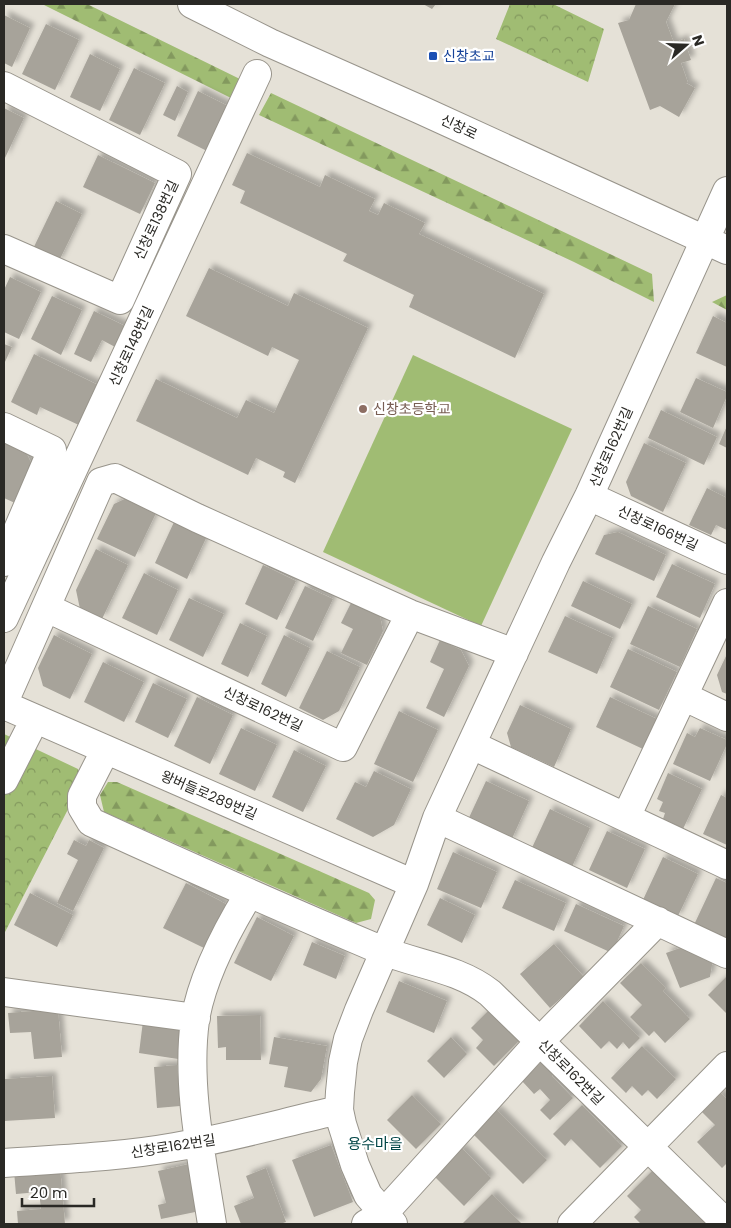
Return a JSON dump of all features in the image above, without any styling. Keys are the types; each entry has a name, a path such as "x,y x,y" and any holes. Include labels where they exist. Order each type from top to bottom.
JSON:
{"street":[{"name":"신창로","path":"192,4 270,43 716,245"},
{"name":"신창로148번길","path":"4,618 257,74"},
{"name":"신창로138번길","path":"4,86 177,174 120,300 4,249"},
{"name":"신창로162번길","path":"381,1221 368,1195 346,1139 339,1110 343,1062 348,1039 414,884 437,818 589,496 716,245 727,191"},
{"path":"4,427 52,450 4,562"},
{"path":"4,704 101,482 115,478 197,518 410,614 514,653"},
{"name":"신창로166번길","path":"589,496 727,560"},
{"path":"626,817 727,603"},
{"name":"신창로162번길","path":"46,608 343,747 410,614"},
{"path":"683,696 727,717"},
{"name":"왕버들로289번길","path":"4,704 35,720 414,884"},
{"path":"4,780 35,720"},
{"path":"472,745 727,865"},
{"name":"신창로162번길","path":"105,750 82,796 82,807 91,822 249,894 384,951 459,974 480,986 490,993 540,1041 727,1224"},
{"path":"437,818 727,954"},
{"path":"212,1224 199,1143 192,1054 196,1018 214,959 231,923 249,894"},
{"path":"381,1221 540,1041 658,921"},
{"path":"4,992 196,1018"},
{"path":"572,1224 727,1066"},
{"name":"신창로162번길","path":"4,1163 143,1152 199,1143 339,1110"}],"green space":[{"path":"42,4 87,4 244,81 235,100"},
{"path":"510,4 553,4 604,29 588,82 496,39"},
{"path":"271,93 652,274 654,302 574,262 259,115"},
{"path":"727,295 727,310 712,302"},
{"path":"413,355 572,429 481,626 323,552"},
{"path":"4,734 78,769 82,782 4,934"},
{"path":"108,782 117,782 369,893 375,900 371,919 356,923 104,812 100,795"}],"building":[{"path":"423,4 436,4 432,9"},
{"path":"636,4 675,4 666,22 674,43 684,39 691,60 681,63 688,83 686,83 695,88 679,117 660,106 650,110 618,23 629,20"},
{"path":"4,15 30,28 12,67 4,63"},
{"path":"46,24 79,40 55,90 22,74"},
{"path":"90,54 120,69 100,111 70,97"},
{"path":"134,68 165,83 140,135 109,120"},
{"path":"177,86 188,92 175,121 163,115"},
{"path":"198,91 228,106 207,151 177,136"},
{"path":"4,108 24,118 4,160"},
{"path":"247,153 320,187 325,175 375,199 369,211 378,215 384,203 425,223 419,234 544,294 515,358 409,307 414,295 343,261 347,254 240,203 245,191 232,185"},
{"path":"98,155 155,183 140,214 83,187"},
{"path":"56,201 82,214 58,263 32,251"},
{"path":"209,268 288,306 294,293 368,328 295,483 283,477 285,472 256,458 248,475 136,421 156,379 237,418 246,400 274,413 299,360 272,347 268,356 186,316"},
{"path":"10,277 41,292 19,339 4,332 4,290"},
{"path":"52,296 82,310 61,355 31,339"},
{"path":"94,311 127,327 117,348 102,340 91,362 74,354"},
{"path":"713,316 727,323 727,367 696,353"},
{"path":"4,344 12,347 4,364"},
{"path":"34,354 100,386 81,426 40,407 37,415 11,402"},
{"path":"696,378 727,392 713,428 680,412"},
{"path":"661,410 717,437 704,465 648,438"},
{"path":"727,426 727,448 719,444"},
{"path":"4,441 26,452 33,467 15,503 4,498"},
{"path":"644,443 686,463 663,512 631,496 626,482"},
{"path":"707,488 727,498 727,530 716,525 711,535 689,525"},
{"path":"129,497 157,511 135,557 97,539 114,504"},
{"path":"175,520 207,536 187,579 155,563"},
{"path":"618,532 666,555 654,581 595,554 604,535"},
{"path":"96,549 128,565 102,619 80,609 76,590"},
{"path":"672,564 715,584 700,618 656,597"},
{"path":"263,565 296,581 277,620 245,604"},
{"path":"144,573 178,590 157,635 122,618"},
{"path":"583,581 632,604 620,629 571,606"},
{"path":"305,586 333,599 313,641 285,628"},
{"path":"189,598 224,614 203,657 169,640"},
{"path":"353,599 379,611 383,631 367,665 341,653 353,629 341,623"},
{"path":"648,606 697,629 680,667 630,644"},
{"path":"565,616 613,638 597,674 548,652"},
{"path":"240,623 267,636 248,677 221,664"},
{"path":"54,635 92,654 70,699 43,686 38,668"},
{"path":"284,635 310,648 286,697 261,684"},
{"path":"440,640 461,650 469,666 444,717 426,708 444,669 430,662"},
{"path":"628,649 677,672 659,710 610,687"},
{"path":"327,651 360,667 339,711 323,720 299,708"},
{"path":"727,654 727,694 722,692 717,675"},
{"path":"103,662 144,682 124,722 84,702"},
{"path":"153,683 187,699 168,738 135,722"},
{"path":"197,697 233,715 210,764 174,746"},
{"path":"610,697 657,719 643,749 596,727"},
{"path":"520,705 571,729 554,767 511,747 507,733"},
{"path":"399,711 438,730 413,782 374,764"},
{"path":"241,728 277,745 255,791 219,774"},
{"path":"700,728 727,740 727,744 710,781 673,764 687,733 695,737"},
{"path":"294,750 326,766 303,812 272,797"},
{"path":"374,771 411,789 394,825 373,837 336,819 355,782 366,787"},
{"path":"668,773 702,789 683,829 663,819 665,813 659,811 663,802 657,799"},
{"path":"486,781 529,801 510,843 467,822"},
{"path":"721,795 727,798 727,845 703,834"},
{"path":"550,809 590,828 570,871 530,852"},
{"path":"607,831 645,849 627,888 589,870"},
{"path":"74,840 86,846 89,840 104,848 73,911 57,903 78,860 67,854"},
{"path":"453,852 497,872 481,908 437,889"},
{"path":"663,857 698,874 677,918 642,902"},
{"path":"716,878 727,883 727,942 693,927"},
{"path":"515,880 566,903 554,931 502,908"},
{"path":"186,883 226,904 204,948 163,928"},
{"path":"30,893 73,915 57,947 14,925"},
{"path":"440,898 475,915 462,943 427,925"},
{"path":"576,904 624,926 612,953 564,931"},
{"path":"257,917 294,936 271,981 234,963"},
{"path":"312,942 345,956 336,979 303,965"},
{"path":"554,944 584,977 550,1008 520,974"},
{"path":"683,947 713,959 710,977 680,988 666,953"},
{"path":"641,963 666,988 663,991 690,1019 665,1043 654,1031 649,1036 630,1017 642,1005 620,983"},
{"path":"727,976 727,1014 708,995"},
{"path":"399,981 447,1001 434,1033 386,1012"},
{"path":"603,1001 640,1038 629,1049 623,1042 617,1049 609,1041 601,1049 579,1026"},
{"path":"492,1007 522,1038 494,1066 476,1048 483,1040 471,1028"},
{"path":"58,1009 62,1057 34,1059 31,1032 10,1033 8,1013"},
{"path":"260,1015 261,1060 226,1060 226,1047 218,1048 217,1016"},
{"path":"143,1021 182,1027 178,1059 139,1053"},
{"path":"274,1037 327,1046 321,1079 311,1092 284,1087 288,1067 269,1064"},
{"path":"451,1037 467,1054 444,1078 427,1061"},
{"path":"642,1046 676,1079 657,1099 648,1090 642,1096 632,1086 626,1093 611,1078"},
{"path":"545,1058 558,1070 552,1076 573,1098 550,1120 540,1110 550,1100 540,1089 534,1094 522,1081"},
{"path":"177,1065 180,1106 157,1108 154,1067"},
{"path":"52,1076 55,1118 4,1121 4,1079"},
{"path":"720,1092 727,1099 727,1163 722,1168 697,1142 715,1125 701,1111"},
{"path":"412,1095 441,1124 416,1149 387,1120"},
{"path":"582,1105 622,1146 600,1168 571,1139 565,1146 553,1134"},
{"path":"496,1109 547,1160 523,1184 472,1133"},
{"path":"331,1145 353,1202 314,1217 292,1160"},
{"path":"461,1147 491,1178 464,1206 433,1175"},
{"path":"189,1164 200,1211 161,1219 158,1205 166,1203 158,1171"},
{"path":"60,1167 65,1224 18,1224 17,1211 41,1209 39,1192 16,1194 14,1171"},
{"path":"266,1168 286,1222 280,1224 241,1224 234,1206 254,1198 246,1176"},
{"path":"653,1170 707,1224 641,1224 634,1217 641,1210 627,1196"},
{"path":"492,1194 522,1224 462,1224"}],"place":[{"name":"신창초교","path":"433,56"},
{"name":"신창초등학교","path":"363,409"}],"district":[{"name":"용수마을","path":"375,1143"}]}
